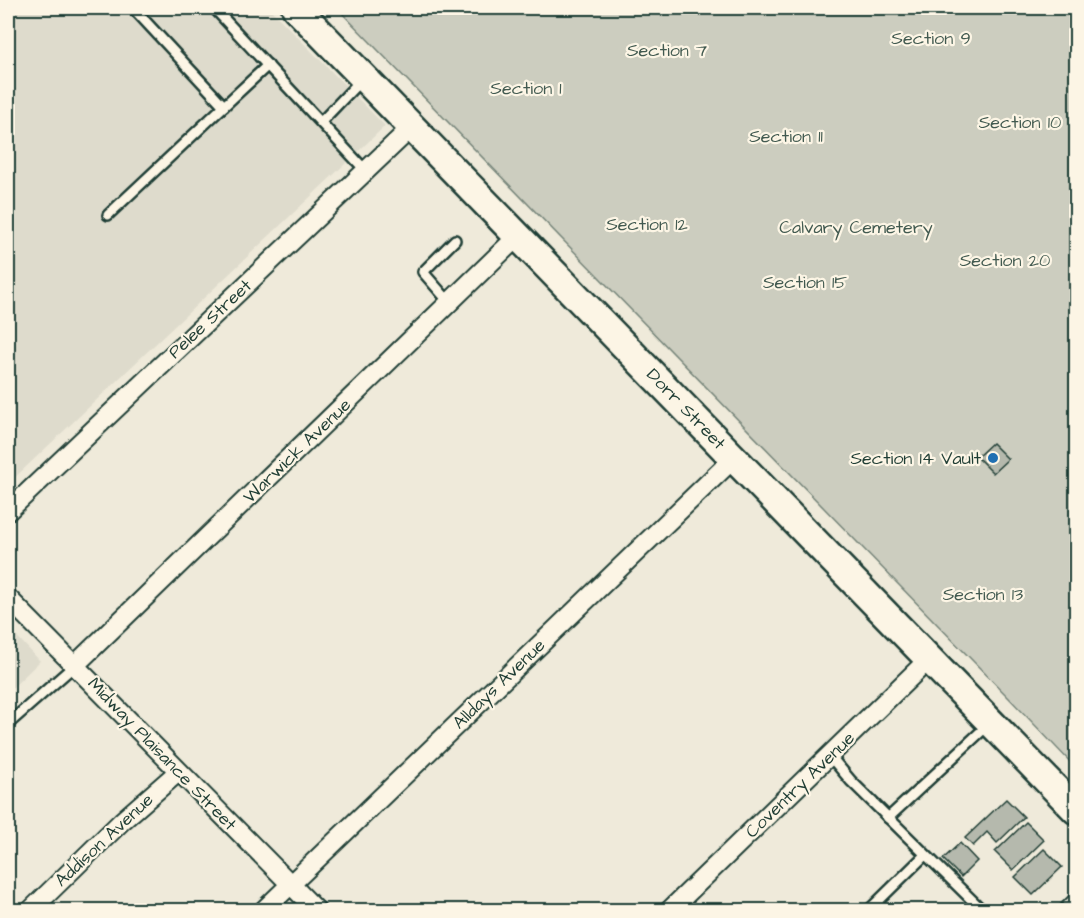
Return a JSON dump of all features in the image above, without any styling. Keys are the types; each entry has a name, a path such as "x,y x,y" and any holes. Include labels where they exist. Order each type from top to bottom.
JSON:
{"main road":[{"name":"Dorr Street","path":"297,8 1077,810"}],"street":[{"name":"Pelee Street","path":"8,511 412,127"},
{"name":"Warwick Avenue","path":"75,665 519,236"},
{"name":"Alldays Avenue","path":"264,910 734,458"},
{"name":"Midway Plaisance Street","path":"8,598 316,910"},
{"name":"Coventry Avenue","path":"670,910 929,659"},
{"name":"Addison Avenue","path":"31,910 122,821 178,772"},
{"path":"1069,910 1077,903"}],"lane":[{"path":"133,8 224,106"},
{"path":"214,8 366,171"},
{"path":"108,215 268,65"},
{"path":"321,122 364,77"},
{"path":"450,303 423,272 455,240"},
{"path":"8,724 75,665"},
{"path":"888,818 991,722"},
{"path":"830,756 850,781 982,910"},
{"path":"869,910 925,855"}],"shaded area":[{"path":"8,8 269,8 385,126 8,484"},
{"path":"8,627 40,661 8,692"}],"green space":[{"name":"Calvary Cemetery","path":"337,8 1076,8 1076,768 1009,698"}],"building":[{"name":"Section 14 Vault","path":"992,443 1008,459 993,473 977,457"},
{"path":"1006,799 1024,817 997,843 987,832 973,846 965,838"},
{"path":"1026,822 1044,840 1013,870 995,852"},
{"path":"960,843 977,861 961,877 943,859"},
{"path":"1044,849 1062,867 1033,895 1015,877"}],"place":[{"name":"Section 14 Vault","path":"993,458"}],"park label":[{"name":"Section 9","path":"931,38"},
{"name":"Section 7","path":"667,50"},
{"name":"Section 1","path":"526,88"},
{"name":"Section 10","path":"1020,122"},
{"name":"Section 11","path":"786,136"},
{"name":"Section 12","path":"647,224"},
{"name":"Section 20","path":"1005,260"},
{"name":"Section 15","path":"805,282"},
{"name":"Section 13","path":"983,594"}]}
